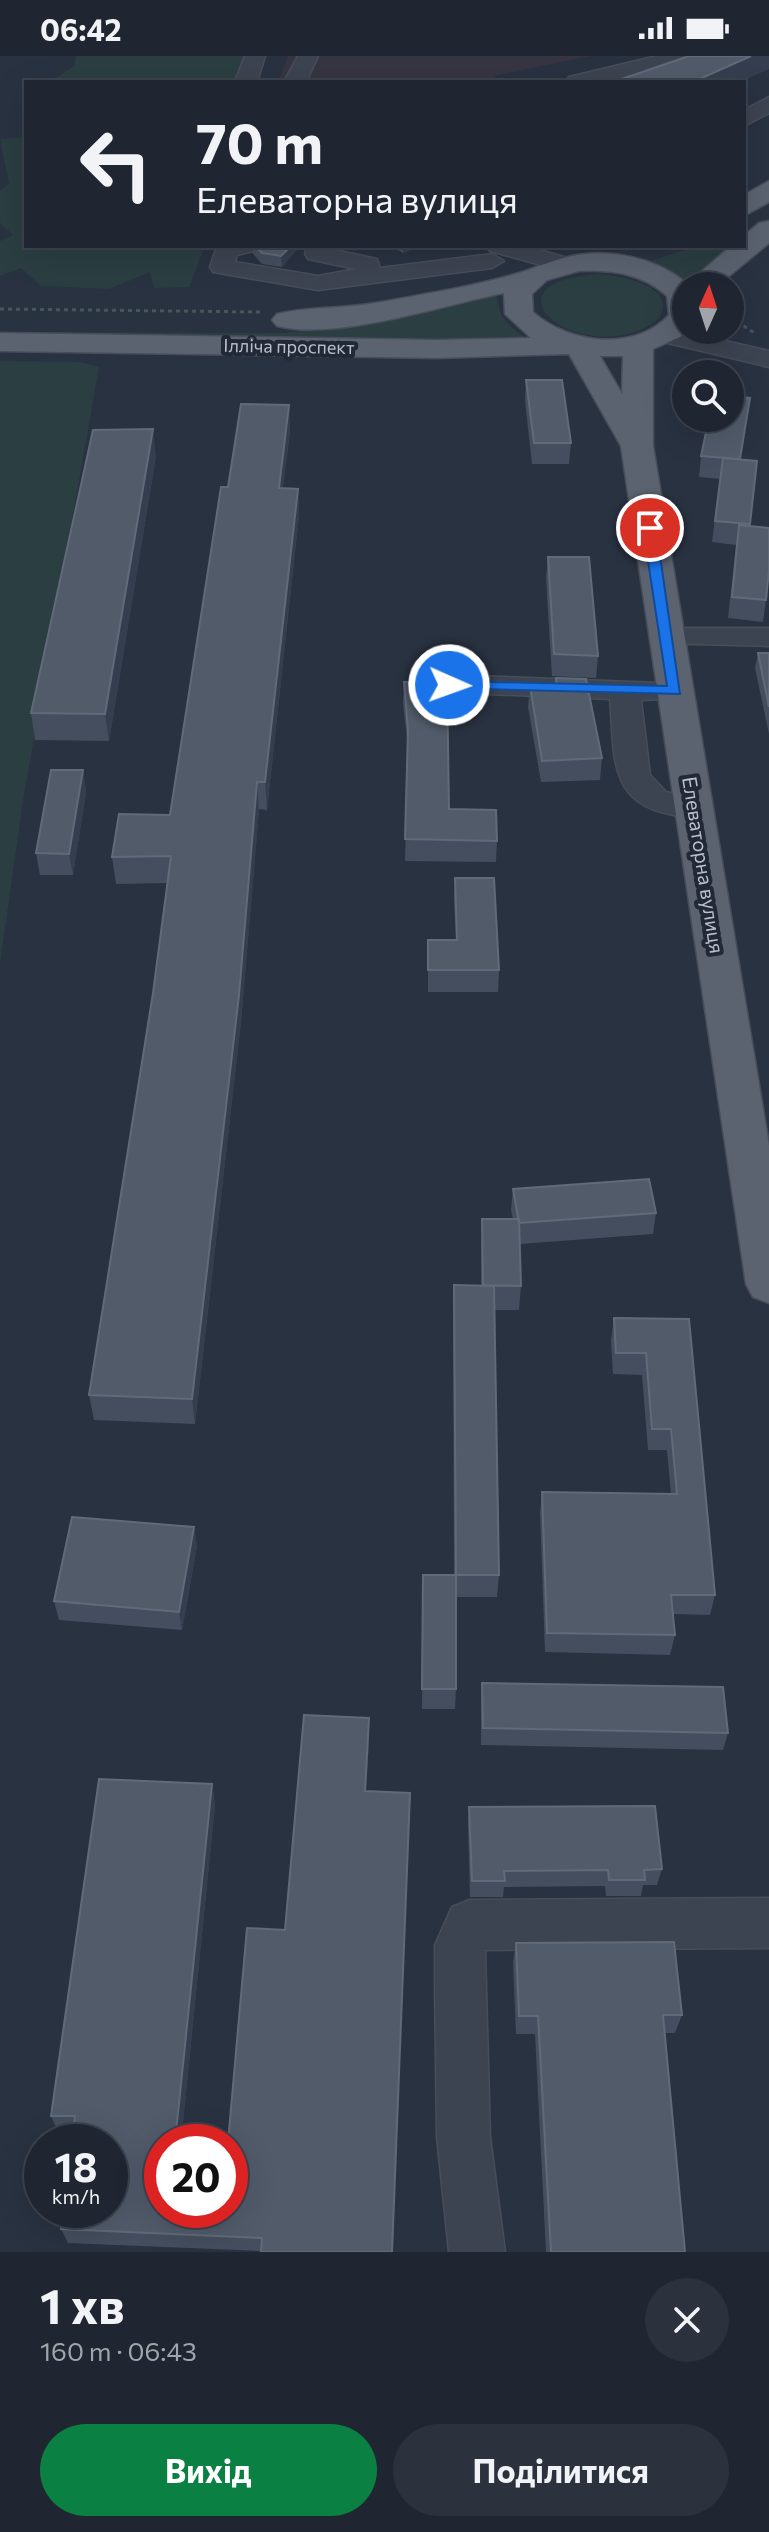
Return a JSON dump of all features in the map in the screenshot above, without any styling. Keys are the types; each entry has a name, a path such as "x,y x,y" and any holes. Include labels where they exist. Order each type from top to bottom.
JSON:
{"main road":[{"path":"746,206 769,189"},
{"path":"720,272 769,229"},
{"name":"Ілліча проспект","path":"0,317 324,320 528,260 579,264 655,248"},
{"path":"528,260 516,299 519,314 537,331 579,345 609,347 651,340 672,327"},
{"path":"579,264 647,271 672,284"},
{"name":"Елеваторна вулиця","path":"651,340 637,446 769,1284"},
{"name":"Ілліча проспект","path":"0,342 437,349 579,345"},
{"name":"Елеваторна вулиця","path":"579,345 637,446"}],"street":[{"path":"247,80 255,56"},
{"path":"296,80 308,56"},
{"path":"585,80 683,56"},
{"path":"238,248 226,251 222,267 318,283 488,251 528,260"},
{"path":"318,248 317,254 369,272"},
{"path":"744,334 764,340"},
{"path":"651,340 769,359"},
{"path":"666,637 769,637"},
{"path":"449,685 675,691"},
{"path":"625,690 634,778 655,801 694,809"},
{"path":"477,2252 467,2198 460,2119 460,1945 470,1925 769,1923"}],"path":[{"path":"744,326 764,340"}],"shaded area":[{"path":"288,56 590,56 494,76 498,80 279,80"}],"green space":[{"path":"76,56 251,56 238,80 53,80 74,66"},
{"path":"24,137 24,248 204,248 189,287 154,288 150,272 109,289 41,286 21,268 0,276 0,241 13,235 0,223 0,191 9,183 0,139"},
{"path":"691,248 735,248 706,272 672,272 672,274 647,262"},
{"path":"601,274 651,288 663,302 658,319 638,331 610,337 584,334 562,326 547,315 541,302 546,289 566,279"},
{"path":"497,295 506,321 528,339 0,338 0,332 284,333 368,323"},
{"path":"0,361 80,362 99,367 23,801 0,964"}],"building":[{"path":"689,56 751,56 697,80 619,80"},
{"path":"257,248 289,248 281,256 262,253"},
{"path":"526,380 562,380 571,443 534,443"},
{"path":"744,397 750,398 740,459 701,456 706,432 744,432"},
{"path":"241,404 289,405 279,488 298,489 265,782 257,782 239,995 192,1399 89,1395 153,993 171,856 112,857 119,814 170,815 221,487 228,487"},
{"path":"153,429 105,714 31,713 93,430"},
{"path":"723,458 757,461 750,524 715,521"},
{"path":"739,525 769,528 766,600 732,597"},
{"path":"548,557 589,557 598,656 554,654"},
{"path":"758,653 769,653 769,707"},
{"path":"556,678 586,679 602,758 542,761 530,685 556,684"},
{"path":"447,681 449,809 496,810 497,841 405,839 408,730 404,682"},
{"path":"51,770 83,770 69,854 36,853"},
{"path":"455,878 494,878 499,970 428,970 428,940 457,940"},
{"path":"649,1179 656,1213 519,1223 513,1189"},
{"path":"482,1219 519,1219 521,1286 483,1285"},
{"path":"454,1285 494,1286 499,1575 456,1575"},
{"path":"614,1318 689,1319 715,1595 671,1595 675,1635 547,1633 542,1492 677,1494 671,1429 652,1429 646,1353 616,1353"},
{"path":"72,1517 194,1527 179,1612 54,1601"},
{"path":"423,1575 456,1575 456,1689 422,1689"},
{"path":"482,1683 723,1687 728,1733 483,1728"},
{"path":"304,1715 369,1718 365,1791 410,1793 392,2252 261,2252 262,2238 61,2229 128,2228 128,2124 74,2124 75,2116 51,2116 99,1779 212,1784 177,2124 144,2124 144,2228 248,2228 248,2124 230,2124 247,1928 285,1930"},
{"path":"655,1806 662,1869 644,1870 645,1880 609,1880 608,1870 504,1871 505,1881 472,1881 469,1807"},
{"path":"674,1942 682,2015 663,2015 685,2252 551,2252 538,2016 519,2016 516,1943"}],"route":[{"path":"449,685 675,691 650,528"}]}
